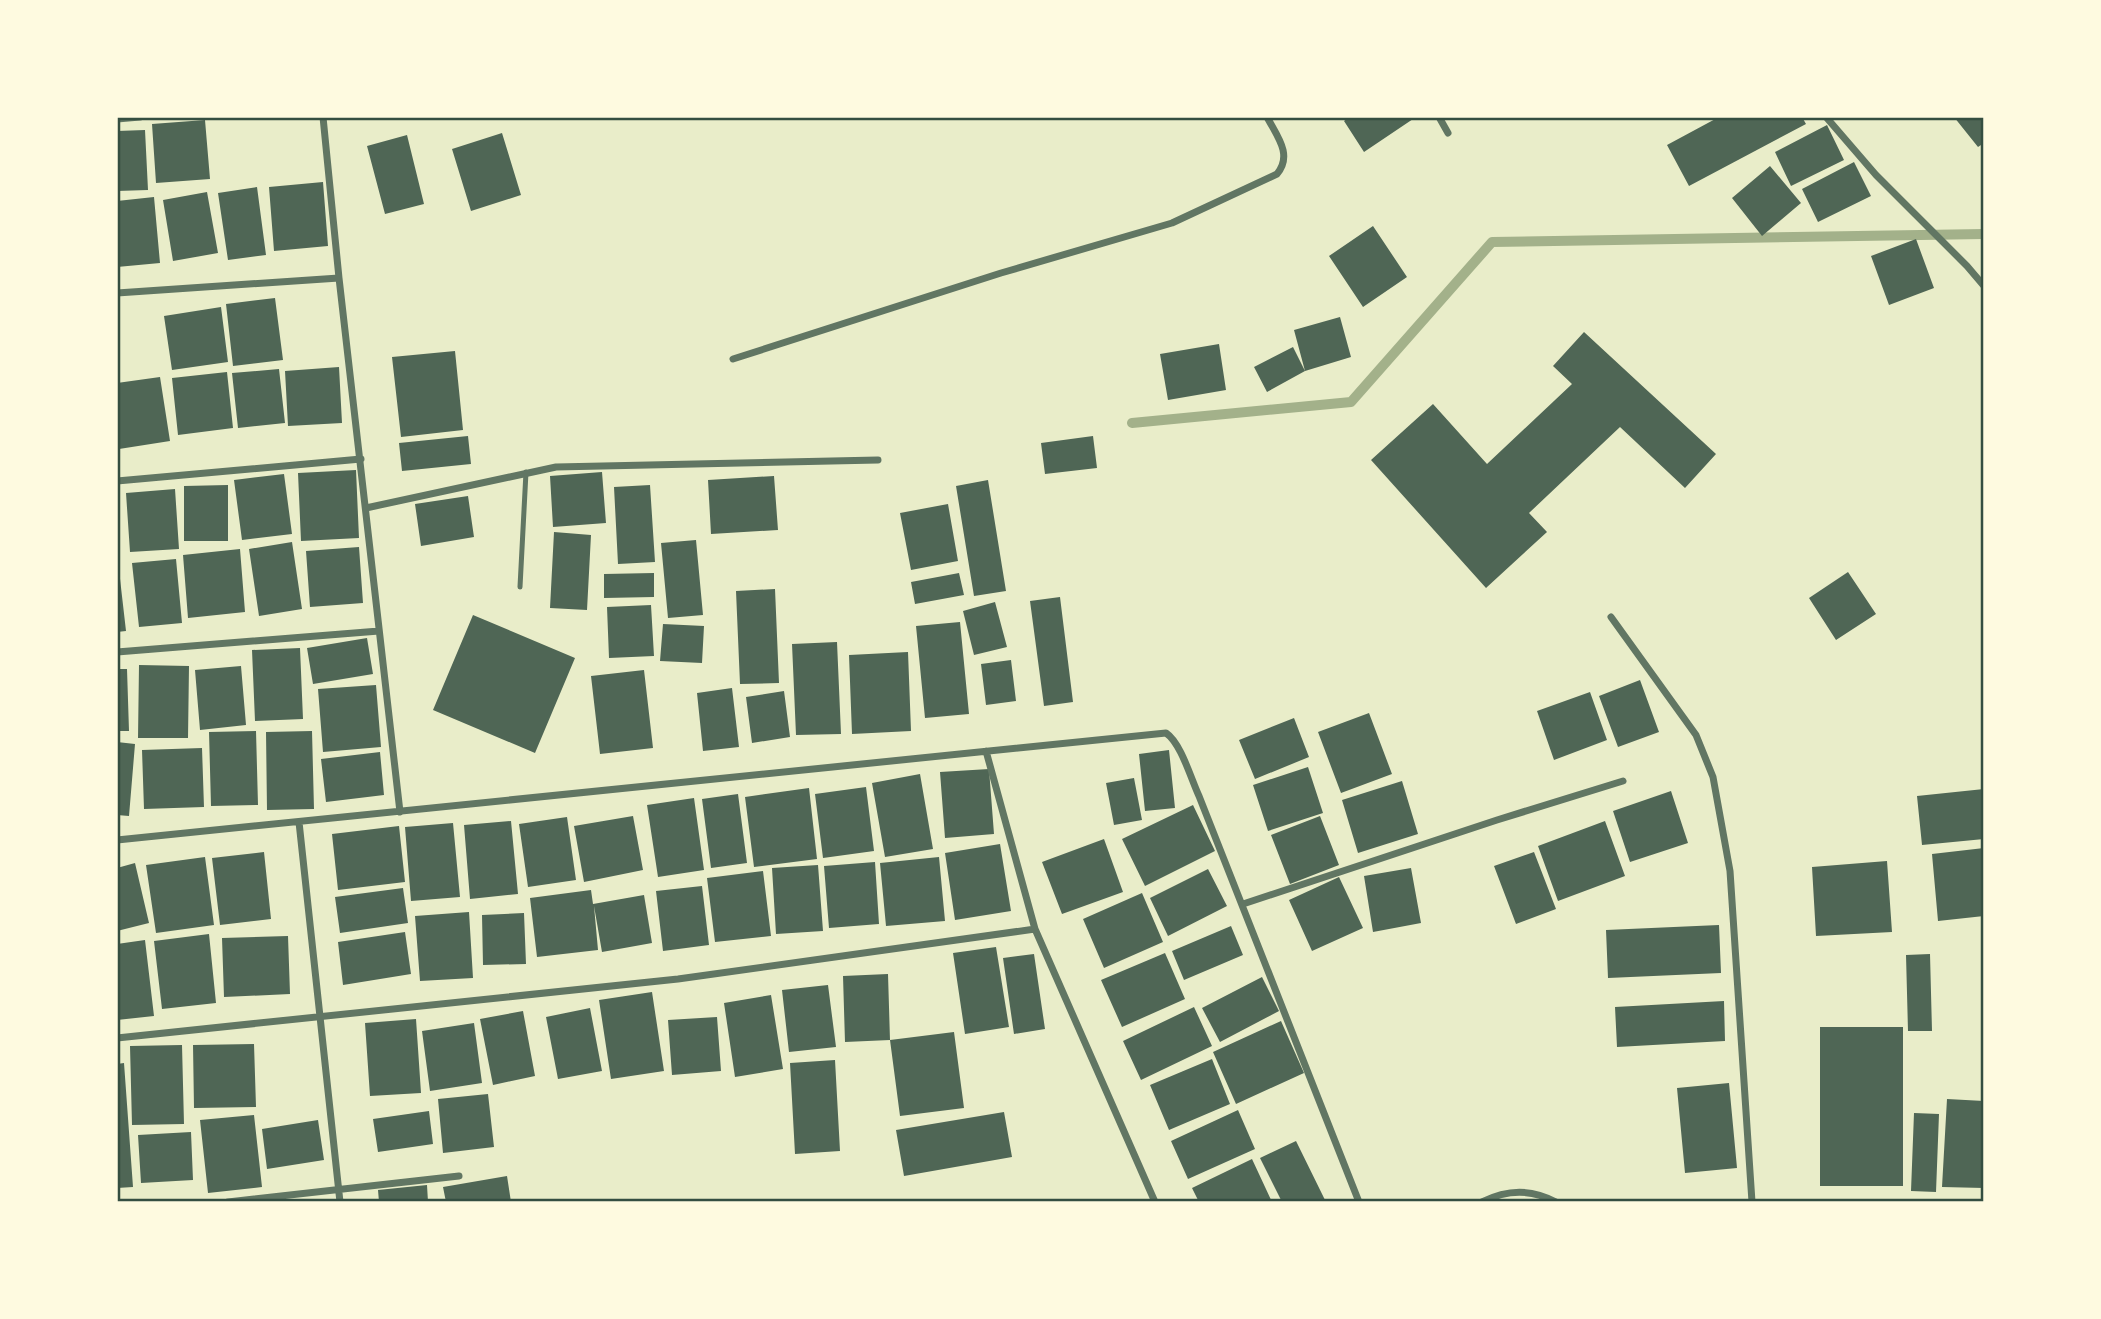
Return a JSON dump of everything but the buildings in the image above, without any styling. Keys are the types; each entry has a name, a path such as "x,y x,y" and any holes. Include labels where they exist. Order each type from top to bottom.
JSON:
{"street":[{"path":"117,119 140,117"},
{"path":"323,117 400,812"},
{"path":"733,359 1001,273 1172,223 1277,174 1284,166 1284,151 1267,117"},
{"path":"1439,117 1448,132"},
{"path":"1826,117 1876,175 1968,266 1984,286"},
{"path":"117,293 339,278"},
{"path":"117,481 361,459"},
{"path":"366,508 526,472 571,466 878,460"},
{"path":"1611,617 1696,735 1713,777 1730,872 1752,1202"},
{"path":"117,652 379,631"},
{"path":"117,840 1162,732 1170,735 1194,784 1359,1202"},
{"path":"986,751 1035,929 1155,1202"},
{"path":"1243,904 1623,781"},
{"path":"299,822 340,1202"},
{"path":"117,1038 678,979 1035,929"},
{"path":"228,1202 459,1176"},
{"path":"1482,1202 1493,1196 1525,1192 1541,1194 1556,1202"}],"lane":[{"path":"520,587 526,472"}],"waterway":[{"path":"1132,423 1351,402 1492,242 1984,234"}]}
